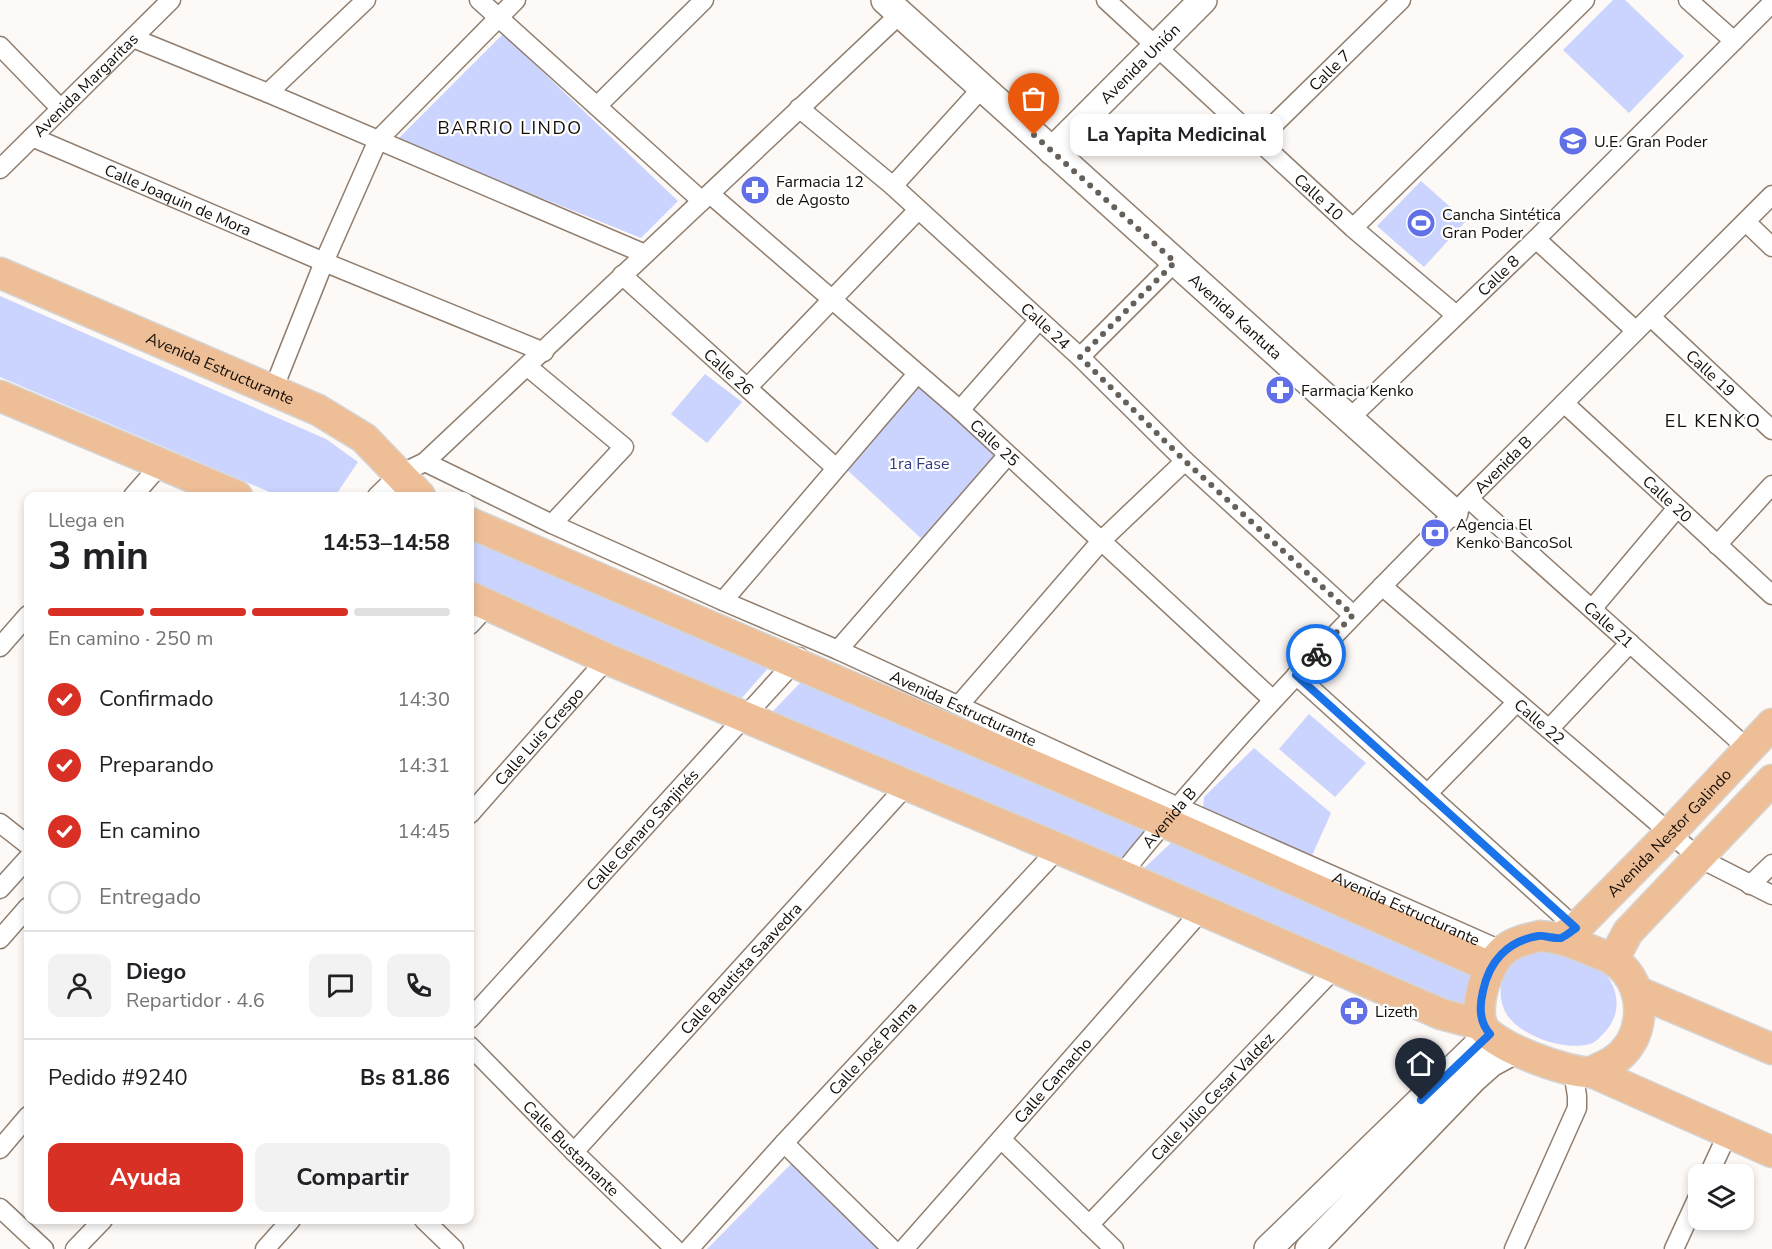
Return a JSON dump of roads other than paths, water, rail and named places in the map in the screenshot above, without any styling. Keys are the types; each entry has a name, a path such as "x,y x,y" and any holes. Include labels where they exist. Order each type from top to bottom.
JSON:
{"main road":[{"name":"Avenida Estructurante","path":"0,273 318,410 412,468 419,492"},
{"path":"4,403 228,492"},
{"name":"Avenida Estructurante","path":"474,526 794,662 1171,814 1497,959"},
{"path":"476,609 607,659 1121,875 1441,1014 1486,1030 1515,1050 1582,1071 1772,1152"},
{"name":"Avenida Nestor Galindo","path":"1568,933 1669,834 1772,724"},
{"path":"1613,960 1629,932 1772,780"},
{"path":"1486,1030 1480,1002 1497,959 1520,940 1568,933 1613,960 1629,975 1638,992 1641,1012 1636,1032 1627,1049 1611,1062 1582,1071"},
{"path":"1638,992 1772,1049"}],"street":[{"name":"Avenida Margaritas","path":"0,169 171,0"},
{"path":"268,93 366,0"},
{"name":"Calle 25","path":"479,0 597,106 960,410 1273,700"},
{"path":"273,390 324,262 378,140 516,0"},
{"path":"597,106 704,0"},
{"name":"Calle 10","path":"1106,0 1353,228 1456,315"},
{"name":"Avenida Unión","path":"1052,151 1203,0"},
{"name":"Calle 7","path":"1258,140 1401,0"},
{"path":"1353,228 1586,0"},
{"path":"1688,0 1734,41"},
{"name":"Calle 8","path":"1349,419 1536,239 1772,3"},
{"path":"382,492 528,367 622,275 706,198 798,108 892,7"},
{"name":"Avenida Kantuta","path":"892,7 1349,419 1461,506"},
{"path":"133,38 645,254"},
{"path":"0,46 61,109"},
{"path":"893,186 982,88"},
{"name":"Calle 24","path":"798,108 893,186 1080,357 1185,461 1353,615"},
{"name":"Calle Joaquin de Mora","path":"32,137 324,262 544,351"},
{"name":"Avenida B","path":"1121,875 1171,814 1353,615 1772,195"},
{"path":"748,387 918,210"},
{"path":"1746,222 1772,247"},
{"path":"1536,239 1636,331"},
{"path":"1080,357 1175,262"},
{"name":"Calle 26","path":"622,275 836,468"},
{"name":"Calle 19","path":"1651,316 1771,426"},
{"path":"960,410 1039,320"},
{"path":"528,367 624,447 552,524"},
{"path":"723,601 917,374"},
{"name":"Calle 20","path":"1564,403 1772,595"},
{"path":"838,650 1007,456"},
{"path":"959,705 1102,540 1185,461"},
{"path":"136,492 161,464"},
{"name":"Avenida Estructurante","path":"412,468 472,492"},
{"path":"1717,545 1772,485"},
{"name":"Avenida Estructurante","path":"474,493 552,524 959,705 1171,814"},
{"name":"Calle 21","path":"1461,506 1592,609 1748,749"},
{"path":"1592,609 1677,508"},
{"name":"Calle 22","path":"1382,586 1699,858 1772,895"},
{"path":"0,647 24,620"},
{"name":"Calle Genaro Sanjinés","path":"474,1015 745,718 813,639"},
{"path":"1549,729 1630,643"},
{"name":"Calle Luis Crespo","path":"474,809 607,659"},
{"path":"1296,675 1427,794 1568,933"},
{"path":"1427,794 1517,702"},
{"name":"Calle Bautista Saavedra","path":"574,1152 907,785"},
{"path":"0,823 24,842"},
{"name":"Calle José Palma","path":"689,1249 784,1143 1058,849"},
{"path":"0,889 24,862"},
{"path":"1750,885 1772,864"},
{"name":"Calle Camacho","path":"904,1249 1202,910"},
{"path":"0,939 24,912"},
{"name":"Calle Julio Cesar Valdez","path":"1089,1225 1336,967"},
{"path":"1268,1249 1486,1030"},
{"name":"Calle Bustamante","path":"474,1050 574,1152 675,1249"},
{"path":"1309,1249 1473,1079 1491,1063 1515,1050"},
{"path":"1514,1249 1577,1108 1582,1071"},
{"path":"0,1149 24,1121"},
{"path":"1713,1164 1728,1133"},
{"path":"1001,1139 1114,1249"},
{"path":"784,1143 892,1249"},
{"path":"0,1208 44,1249"},
{"path":"1674,1249 1688,1219"},
{"path":"75,1249 99,1224"},
{"path":"265,1249 287,1224"},
{"path":"428,1224 454,1249"}],"place":[{"name":"La Yapita Medicinal","path":"1034,135"},
{"name":"U.E. Gran Poder","path":"1573,141"},
{"name":"Farmacia 12 de Agosto","path":"755,190"},
{"name":"Cancha Sintética Gran Poder","path":"1421,223"},
{"name":"Farmacia Kenko","path":"1280,390"},
{"name":"Agencia El Kenko BancoSol","path":"1435,533"},
{"name":"Lizeth","path":"1354,1011"}],"district":[{"name":"BARRIO LINDO","path":"510,128"},
{"name":"EL KENKO","path":"1713,421"}],"park label":[{"name":"1ra Fase","path":"919,463"}]}
